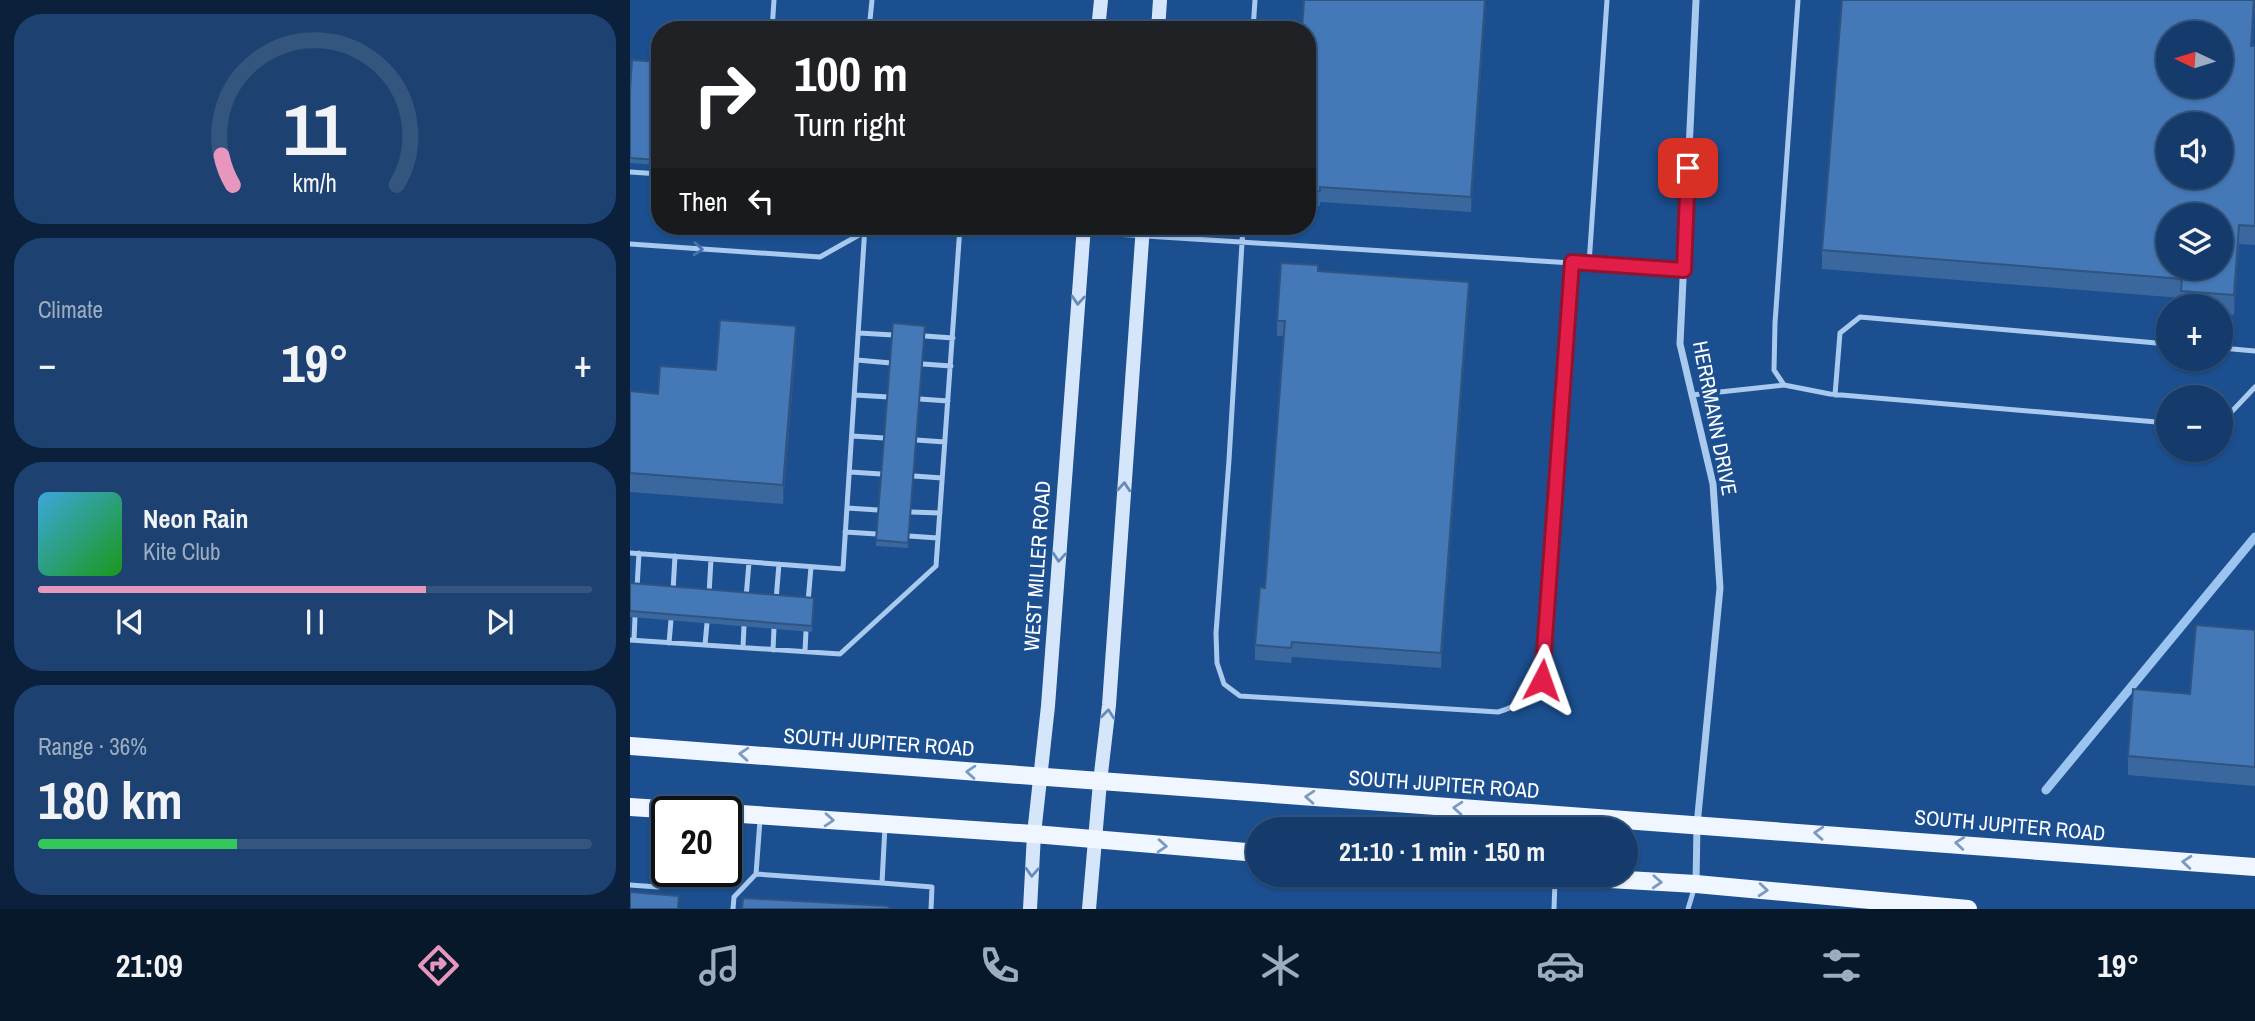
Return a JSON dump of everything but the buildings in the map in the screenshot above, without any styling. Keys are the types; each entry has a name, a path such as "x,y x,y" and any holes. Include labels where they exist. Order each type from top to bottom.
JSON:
{"main road":[{"path":"1099,21 1101,0"},
{"path":"1159,21 1160,0"},
{"name":"WEST MILLER ROAD","path":"1030,909 1084,235"},
{"path":"1090,909 1094,840 1109,705 1143,235"},
{"name":"SOUTH JUPITER ROAD","path":"630,746 2255,867"},
{"path":"630,807 651,808"},
{"path":"742,814 1034,834 1246,852"},
{"path":"1638,881 1968,909"}],"street":[{"name":"HERRMANN DRIVE","path":"1696,0 1680,344 1713,484 1720,589 1697,825 1696,884"}],"lane":[{"path":"773,21 774,0"},
{"path":"870,21 872,0"},
{"path":"1254,21 1255,0"},
{"path":"1589,264 1606,0"},
{"path":"1784,385 1774,370 1775,323 1798,0"},
{"path":"630,172 651,173"},
{"path":"630,244 820,257 854,235"},
{"path":"630,553 843,569 865,235"},
{"path":"635,617 632,640 840,654 936,566 959,235"},
{"path":"1179,235 1242,242 1684,270"},
{"path":"1242,235 1218,597 1217,663 1224,684 1240,696 1275,699 1497,712 1512,708 1535,692 1542,680 1572,262"},
{"path":"1835,395 1840,333 1860,317 2156,343"},
{"path":"859,333 893,335"},
{"path":"925,336 953,338"},
{"path":"2233,349 2255,351"},
{"path":"857,360 891,363"},
{"path":"923,365 951,366"},
{"path":"1692,395 1784,385 1835,395 2156,421"},
{"path":"2233,410 2255,387"},
{"path":"855,395 888,397"},
{"path":"920,399 948,401"},
{"path":"852,436 884,438"},
{"path":"916,440 945,442"},
{"path":"850,472 881,474"},
{"path":"914,476 942,478"},
{"path":"847,508 878,510"},
{"path":"911,512 940,513"},
{"path":"845,532 877,534"},
{"path":"909,536 938,538"},
{"path":"637,589 639,553"},
{"path":"673,591 675,556"},
{"path":"709,595 711,559"},
{"path":"746,598 749,562"},
{"path":"776,600 779,564"},
{"path":"808,603 811,567"},
{"path":"669,643 671,620"},
{"path":"705,645 707,623"},
{"path":"743,648 744,626"},
{"path":"773,650 774,628"},
{"path":"804,651 806,631"},
{"path":"733,909 734,897 757,874 761,816"},
{"path":"882,883 885,824"},
{"path":"757,874 932,887 931,909"},
{"path":"1688,909 1696,884"},
{"path":"630,885 651,886"},
{"path":"1550,887 1554,909"}],"waterway":[{"path":"2046,790 2255,537"}],"route":[{"path":"1542,680 1572,262 1684,270 1688,168"}]}
